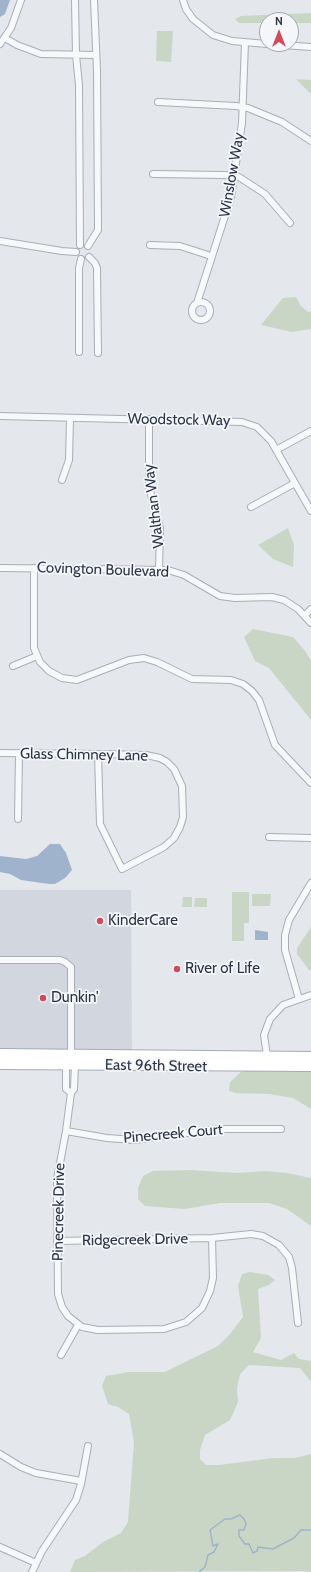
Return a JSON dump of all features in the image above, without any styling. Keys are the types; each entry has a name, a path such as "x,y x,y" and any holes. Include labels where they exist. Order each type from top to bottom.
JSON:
{"main road":[{"name":"East 96th Street","path":"0,1064 262,1053 311,1057"},
{"path":"217,1067 238,1062 262,1062 262,1053"},
{"name":"East 96th Street","path":"0,1054 71,1062 217,1067 311,1066"}],"street":[{"path":"0,44 5,38 12,24 21,0"},
{"path":"75,0 76,55 79,85 80,245 76,252"},
{"path":"88,246 98,230 97,70 95,55 94,0"},
{"path":"183,0 191,16 209,33 225,39 259,43"},
{"path":"5,38 17,45 41,54 95,55"},
{"name":"Winslow Way","path":"197,303 211,256 225,218 234,176 243,107 245,42"},
{"path":"299,46 311,47"},
{"path":"158,102 243,107 277,120 311,141"},
{"path":"153,174 234,176 244,179 259,189 270,199 290,223"},
{"path":"0,241 62,252 76,252"},
{"path":"80,245 88,246"},
{"path":"150,245 183,246 211,256"},
{"path":"88,246 91,250 89,256"},
{"path":"76,252 81,258"},
{"path":"81,258 89,256"},
{"path":"89,256 97,268 98,353"},
{"path":"79,352 79,268 81,258"},
{"name":"Woodstock Way","path":"0,416 242,422 257,427 265,434 276,450 311,511"},
{"path":"62,480 69,460 70,418"},
{"name":"Walthan Way","path":"149,419 149,487 160,528 159,570"},
{"path":"276,450 311,430"},
{"path":"251,507 295,483"},
{"name":"Covington Boulevard","path":"0,568 168,570 184,575 220,596 280,598 294,605 311,623"},
{"path":"34,568 34,640 37,656 49,671 69,680 85,678 129,660 138,658 150,660 192,679 231,680 243,684 252,691 259,700 275,745 311,783"},
{"path":"305,615 311,609"},
{"path":"13,666 37,656"},
{"name":"Glass Chimney Lane","path":"0,753 98,754 146,755 160,758 174,769 182,786 183,817 177,834 164,847 122,869 100,824 98,754"},
{"path":"18,819 19,753"},
{"path":"269,837 311,838"},
{"path":"298,999 284,950 285,935 289,920 311,883"},
{"name":"Pinecreek Drive","path":"0,960 60,960 66,962 71,967 71,1062 74,1089 71,1093 58,1174 57,1241 60,1302 68,1316 78,1325"},
{"path":"262,1053 264,1035 270,1019 283,1005 311,995"},
{"name":"Pinecreek Court","path":"66,1131 107,1138 134,1140 219,1129 281,1129"},
{"name":"Ridgecreek Drive","path":"57,1241 212,1238 259,1235 270,1239 283,1249 292,1265 298,1322"},
{"path":"61,1355 78,1325 98,1330 164,1329 179,1325 188,1320 202,1308 210,1291 213,1278 212,1238"},
{"path":"32,1572 46,1543 70,1510 78,1495 88,1446"},
{"path":"0,1454 21,1467 36,1473 81,1481"},
{"path":"0,1546 36,1563"}],"shaded area":[{"path":"0,890 131,890 132,1053 0,1050"}],"green space":[{"path":"311,13 311,23 299,23 299,14"},
{"path":"259,15 259,23 239,23 235,19 241,16"},
{"path":"157,31 173,31 171,62 156,61"},
{"path":"296,79 311,80 311,94"},
{"path":"296,297 301,306 308,312 311,311 311,329 292,332 261,325 283,298"},
{"path":"288,528 294,545 293,567 273,559 258,545"},
{"path":"253,629 293,637 306,652 311,661 311,720 269,668 255,661 244,637"},
{"path":"232,892 249,892 249,923 244,923 244,941 232,941"},
{"path":"252,894 271,894 270,906 252,906"},
{"path":"183,897 192,897 192,907 182,907"},
{"path":"195,898 207,898 207,907 194,907"},
{"path":"311,927 311,970 309,970 297,954 297,948"},
{"path":"242,1071 311,1071 311,1109 293,1098 269,1094 235,1093 229,1091 230,1082"},
{"path":"190,1170 237,1173 266,1171 287,1173 311,1178 311,1226 287,1209 269,1203 220,1203 185,1209 145,1206 138,1199 138,1188 143,1176 153,1171"},
{"path":"250,1272 268,1275 275,1280 269,1285 258,1289 261,1338 253,1352 281,1360 294,1353 299,1359 311,1361 311,1382 300,1368 249,1365 240,1374 237,1388 238,1402 230,1420 205,1435 200,1450 200,1459 206,1465 219,1465 274,1458 295,1458 311,1454 311,1572 70,1572 75,1560 85,1556 103,1542 121,1533 128,1522 134,1442 129,1414 118,1407 108,1404 102,1386 106,1376 129,1372 165,1372 218,1346 230,1334 243,1317 238,1286 242,1274"}],"water":[{"path":"0,0 10,0 5,14 0,17"},
{"path":"50,844 60,844 66,853 72,870 65,878 55,884 21,880 10,874 0,872 0,856 26,859 37,856"},
{"path":"255,930 268,932 268,940 255,940"}],"waterway":[{"path":"199,1572 205,1567 208,1555 214,1552 218,1544 213,1546 210,1530 225,1519 231,1519 240,1515 244,1519 246,1524 244,1530 239,1530 239,1536 245,1544 249,1544 253,1553 257,1551 258,1547 273,1549 294,1538 301,1530 311,1530"}],"place":[{"name":"KinderCare","path":"100,921"},
{"name":"River of Life","path":"177,969"},
{"name":"Dunkin'","path":"43,998"}]}
